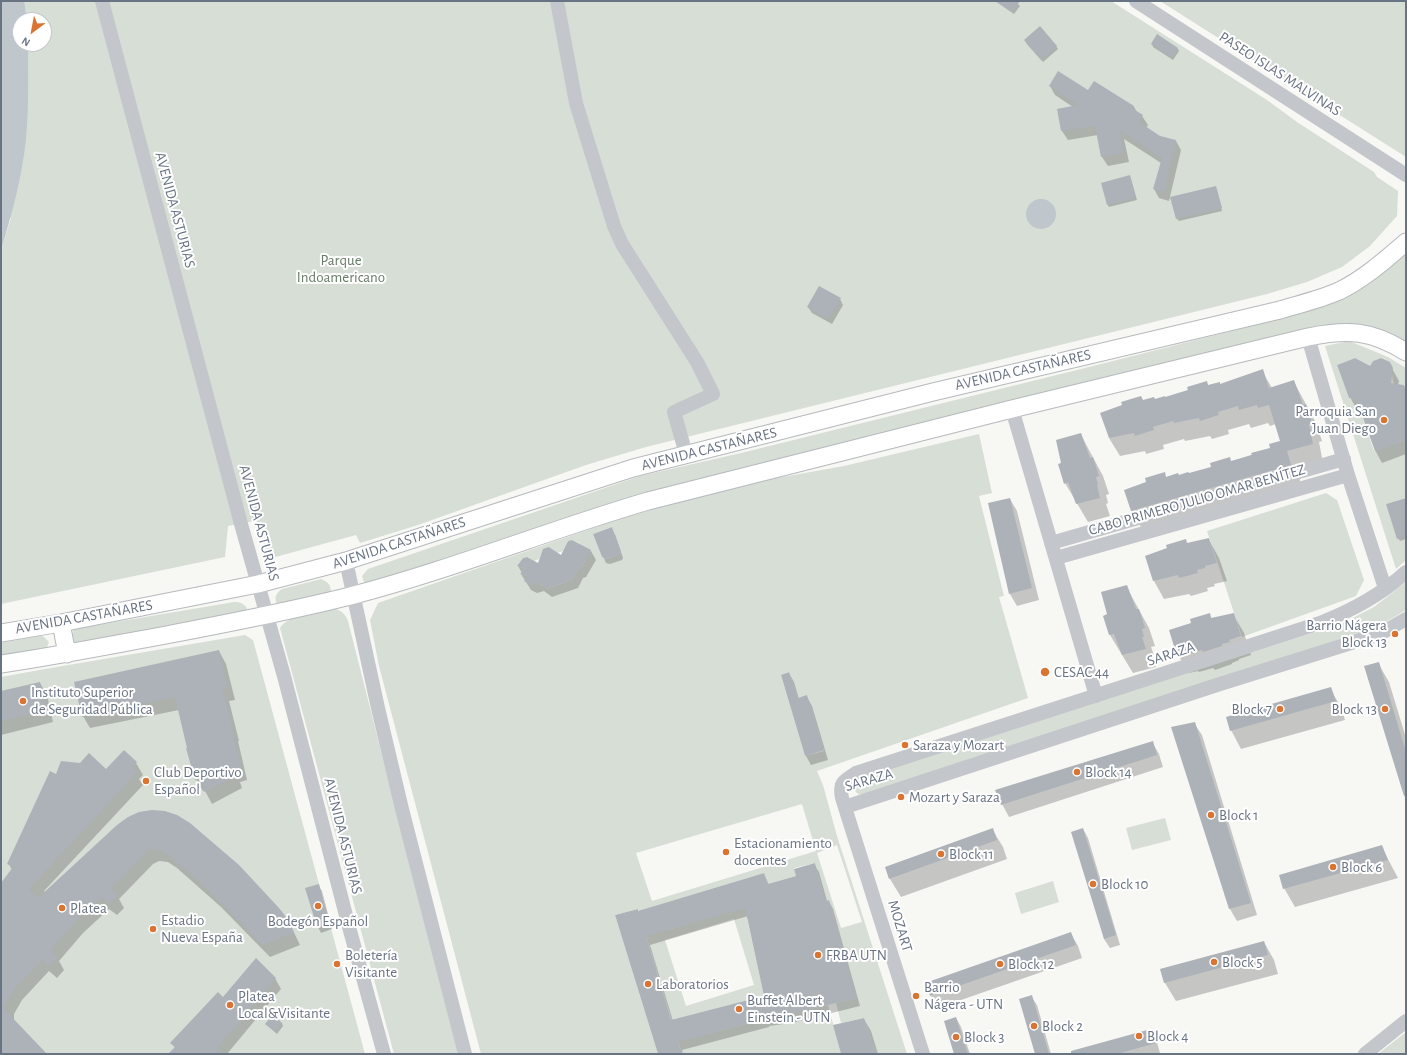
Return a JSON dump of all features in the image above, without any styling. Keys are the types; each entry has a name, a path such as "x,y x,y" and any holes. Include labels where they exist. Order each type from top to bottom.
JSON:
{"main road":[{"name":"AVENIDA CASTAÑARES","path":"1,633 61,623 258,584 346,562 633,468 933,392 1299,305 1339,291 1367,274 1406,242"},
{"path":"1,664 67,654 267,616 354,595 411,579 589,518 648,501 1012,409 1308,337 1332,332 1365,334 1390,342 1406,352"},
{"path":"61,623 67,654"}],"street":[{"name":"AVENIDA ASTURIAS","path":"102,1 241,524 286,683 347,920 384,1054"},
{"path":"557,1 576,103 614,226 622,244 697,362 713,394 674,412 686,454"},
{"name":"PASEO ISLAS MALVINAS","path":"1136,1 1406,175"},
{"path":"1308,337 1348,475 1385,588"},
{"path":"1012,409 1096,696"},
{"name":"CABO PRIMERO JULIO OMAR BENÍTEZ","path":"1051,543 1344,459"},
{"name":"CABO PRIMERO JULIO OMAR BENÍTEZ","path":"1056,558 1348,475"},
{"path":"346,562 400,801 465,1054"},
{"name":"SARAZA","path":"1406,572 1363,603 1341,615 1320,623 856,773 843,782 840,789 845,807 1249,675 1374,636 1394,627 1406,619"},
{"name":"MOZART","path":"845,807 922,1054"},
{"path":"1364,1054 1406,1021"}],"green space":[{"name":"Parque Indoamericano","path":"1,1 1111,1 1267,100 1297,122 1374,172 1377,177 1398,191 1397,216 1370,246 1342,267 1307,282 1267,294 646,447 586,465 418,525 360,543 356,535 268,559 254,521 228,526 225,557 1,604 1,250 11,218 1,217"},
{"path":"1160,1 1406,1 1406,157"},
{"path":"1406,250 1406,345 1369,330 673,488 378,586 365,585 362,576 368,569 640,476 741,453 1291,316 1328,303"},
{"path":"1349,341 1388,357 1406,368 1406,389 1404,385 1394,384 1390,362 1381,358 1373,361 1368,369 1355,358 1337,365 1349,398 1356,399 1374,451 1406,440 1406,498 1386,504 1406,536 1406,560 1396,569 1325,346"},
{"path":"979,434 992,493 979,496 1004,596 999,597 1028,698 817,771 823,785 837,836 907,1054 876,1054 864,1018 841,1023 836,1003 856,998 829,900 747,919 769,1017 828,1005 841,1054 682,1054 638,909 615,915 658,1054 481,1054 379,666 370,620 378,603 616,520 727,487 844,466","holes":["612,527 621,551 618,555 607,559 602,557 593,534","572,540 580,544 580,556 586,559 581,568 578,569 573,579 547,589 538,582 531,585 525,581 528,576 520,574 525,568 517,566 523,558 527,557 534,561 539,559 543,550 549,547 558,553 563,551 568,541","789,672 798,698 807,696 824,751 805,756 781,675","802,804 816,851 652,901 636,853","837,845 862,922 841,928 817,853","815,863 822,891 738,909 663,931 655,906 764,873 768,884 796,876 794,868","734,919 754,985 686,1006 665,940","761,1003 765,1019 692,1038"]},
{"path":"1326,493 1337,500 1364,580 1356,596 1242,637 1207,531"},
{"path":"321,579 329,584 331,592 278,605 276,603 276,596 282,589"},
{"path":"1406,582 1406,610 1381,625 1358,636 863,795 858,794 854,790 856,781 861,777 1341,624 1374,607"},
{"path":"234,602 244,605 247,608 246,613 76,644 71,640 74,629"},
{"path":"332,608 342,612 348,621 458,1054 394,1054 280,628 289,620 296,617"},
{"path":"38,634 49,642 43,652 1,659 1,641"},
{"name":"Club Deportivo Español","path":"245,635 253,640 365,1054 1,1054 1,677"},
{"path":"1165,818 1171,840 1132,850 1126,828"},
{"path":"1053,881 1059,902 1021,914 1015,893"},
{"path":"1406,1032 1406,1054 1378,1054"}],"shaded area":[{"path":"1,1 24,1 26,12 12,12 12,52 28,52 28,116 26,139 16,195 1,250"},
{"path":"1041,199 1047,200 1055,208 1055,220 1047,228 1041,229 1035,228 1027,220 1026,214 1027,208 1035,200"}],"building":[{"path":"995,1 1020,1 1013,12"},
{"path":"1040,26 1057,46 1041,60 1024,40"},
{"path":"1157,34 1178,48 1172,58 1151,44"},
{"path":"1058,71 1088,90 1094,81 1134,106 1133,109 1143,115 1139,122 1160,136 1176,140 1164,192 1153,189 1162,158 1120,131 1124,153 1101,157 1095,126 1061,131 1057,109 1078,105 1049,86"},
{"path":"1130,175 1136,198 1107,205 1101,183"},
{"path":"1216,186 1222,208 1176,219 1170,197"},
{"path":"819,286 841,298 828,319 807,307"},
{"name":"Parroquia San Juan Diego","path":"1355,358 1370,366 1373,361 1381,358 1390,362 1393,368 1391,383 1404,385 1406,389 1406,440 1375,451 1356,399 1349,398 1337,365"},
{"path":"1263,369 1269,388 1294,380 1303,405 1306,404 1312,423 1309,424 1313,444 1287,451 1291,465 1131,511 1124,490 1146,482 1145,478 1165,472 1166,477 1178,473 1179,475 1211,467 1210,463 1230,457 1231,461 1252,455 1251,453 1270,448 1269,444 1280,441 1269,405 1258,408 1257,405 1239,410 1238,406 1218,412 1219,415 1200,421 1199,418 1174,423 1173,421 1153,427 1154,430 1135,436 1134,433 1109,438 1100,413 1122,405 1121,402 1141,396 1143,400 1154,397 1155,399 1165,397 1188,390 1187,387 1207,381 1208,385 1220,382 1220,384"},
{"path":"1081,433 1090,458 1093,457 1099,476 1096,477 1100,498 1076,504 1068,482 1064,484 1058,464 1061,463 1056,440"},
{"path":"1010,498 1032,588 1009,594 988,503"},
{"path":"1406,498 1406,536 1397,539 1386,504"},
{"path":"612,527 621,551 618,555 606,559 602,557 593,534"},
{"path":"1209,538 1217,563 1197,570 1198,573 1179,578 1178,575 1153,581 1145,556 1167,548 1166,545 1186,539 1187,543"},
{"path":"572,540 591,550 573,579 547,589 538,582 531,585 524,581 528,576 520,574 525,568 517,566 523,558 527,557 538,563 543,549 549,547 561,555 568,541"},
{"path":"1127,585 1136,609 1139,609 1145,628 1142,629 1144,637 1142,637 1146,649 1122,655 1114,634 1109,635 1103,616 1107,614 1101,592"},
{"path":"1210,613 1211,618 1234,613 1241,636 1229,640 1230,642 1222,644 1222,646 1203,652 1202,650 1177,656 1169,630 1191,623 1190,619"},
{"path":"219,650 228,688 222,689 233,728 241,768 234,770 236,776 204,792 201,778 195,780 186,748 175,697 82,717 74,682"},
{"name":"Block 13","path":"1379,662 1406,752 1406,795 1404,796 1364,666"},
{"path":"789,672 798,698 807,695 824,750 805,756 781,675"},
{"name":"Instituto Superior de Seguridad Pública","path":"40,682 47,710 1,721 1,691"},
{"name":"Block 7","path":"1331,687 1336,701 1230,731 1226,717"},
{"name":"Block 1","path":"1195,722 1251,903 1229,909 1171,727"},
{"name":"Block 14","path":"1153,741 1157,755 1001,805 995,790"},
{"path":"124,750 137,762 132,768 137,772 29,889 38,898 117,825 128,817 139,812 152,810 165,811 177,815 190,823 239,865 279,908 290,922 294,933 262,945 197,879 160,850 152,849 146,852 111,889 118,895 109,904 102,897 76,921 50,950 58,957 49,966 42,960 15,988 3,1008 47,1054 1,1054 1,883 13,867 7,864 50,771 56,774 61,761 80,763 89,753 106,769"},
{"name":"Block 11","path":"993,828 997,840 889,879 885,867"},
{"name":"Block 10","path":"1083,828 1116,935 1104,939 1071,832"},
{"name":"Block 6","path":"1382,845 1388,860 1283,889 1279,875"},
{"path":"815,863 825,901 829,900 857,998 786,1015 765,1018 678,1042 682,1054 658,1054 615,915 638,909 638,911 764,873 768,884 796,876 794,869","holes":["745,908 764,996 671,1020 646,936"]},
{"name":"Bodegón Español","path":"319,884 329,924 317,927 305,888"},
{"name":"Block 12","path":"1071,932 1076,945 930,996 925,983"},
{"name":"Block 5","path":"1264,941 1268,955 1164,983 1160,969"},
{"name":"Platea Local&Visitante","path":"256,958 276,978 217,1048 223,1054 168,1054 175,1047 170,1043 218,992 223,997"},
{"name":"Block 2","path":"1032,995 1049,1054 1035,1054 1019,999"},
{"path":"273,1014 282,1023 275,1032 265,1024"},
{"name":"Block 3","path":"956,1017 968,1054 954,1054 944,1021"},
{"path":"864,1018 876,1054 841,1054 833,1025"},
{"name":"Block 4","path":"1151,1029 1156,1043 1117,1054 1071,1054 1071,1051"}],"place":[{"name":"Parroquia San Juan Diego","path":"1384,420"},
{"name":"Barrio Nágera Block 13","path":"1395,634"},
{"name":"CESAC 44","path":"1045,672"},
{"name":"Instituto Superior de Seguridad Pública","path":"23,701"},
{"name":"Block 7","path":"1280,709"},
{"name":"Block 13","path":"1385,709"},
{"name":"Saraza y Mozart","path":"905,745"},
{"name":"Block 14","path":"1077,772"},
{"name":"Club Deportivo Español","path":"146,781"},
{"name":"Mozart y Saraza","path":"901,797"},
{"name":"Block 1","path":"1211,815"},
{"name":"Estacionamiento docentes","path":"726,852"},
{"name":"Block 11","path":"941,854"},
{"name":"Block 6","path":"1333,867"},
{"name":"Block 10","path":"1093,884"},
{"name":"Bodegón Español","path":"318,906"},
{"name":"Platea","path":"62,908"},
{"name":"Estadio Nueva España","path":"153,929"},
{"name":"FRBA UTN","path":"818,955"},
{"name":"Block 5","path":"1214,962"},
{"name":"Boletería Visitante","path":"337,964"},
{"name":"Block 12","path":"1000,964"},
{"name":"Laboratorios","path":"648,984"},
{"name":"Barrio Nágera - UTN","path":"916,996"},
{"name":"Platea Local&Visitante","path":"230,1005"},
{"name":"Buffet Albert Einstein - UTN","path":"739,1009"},
{"name":"Block 2","path":"1034,1026"},
{"name":"Block 4","path":"1139,1036"},
{"name":"Block 3","path":"956,1037"}]}
